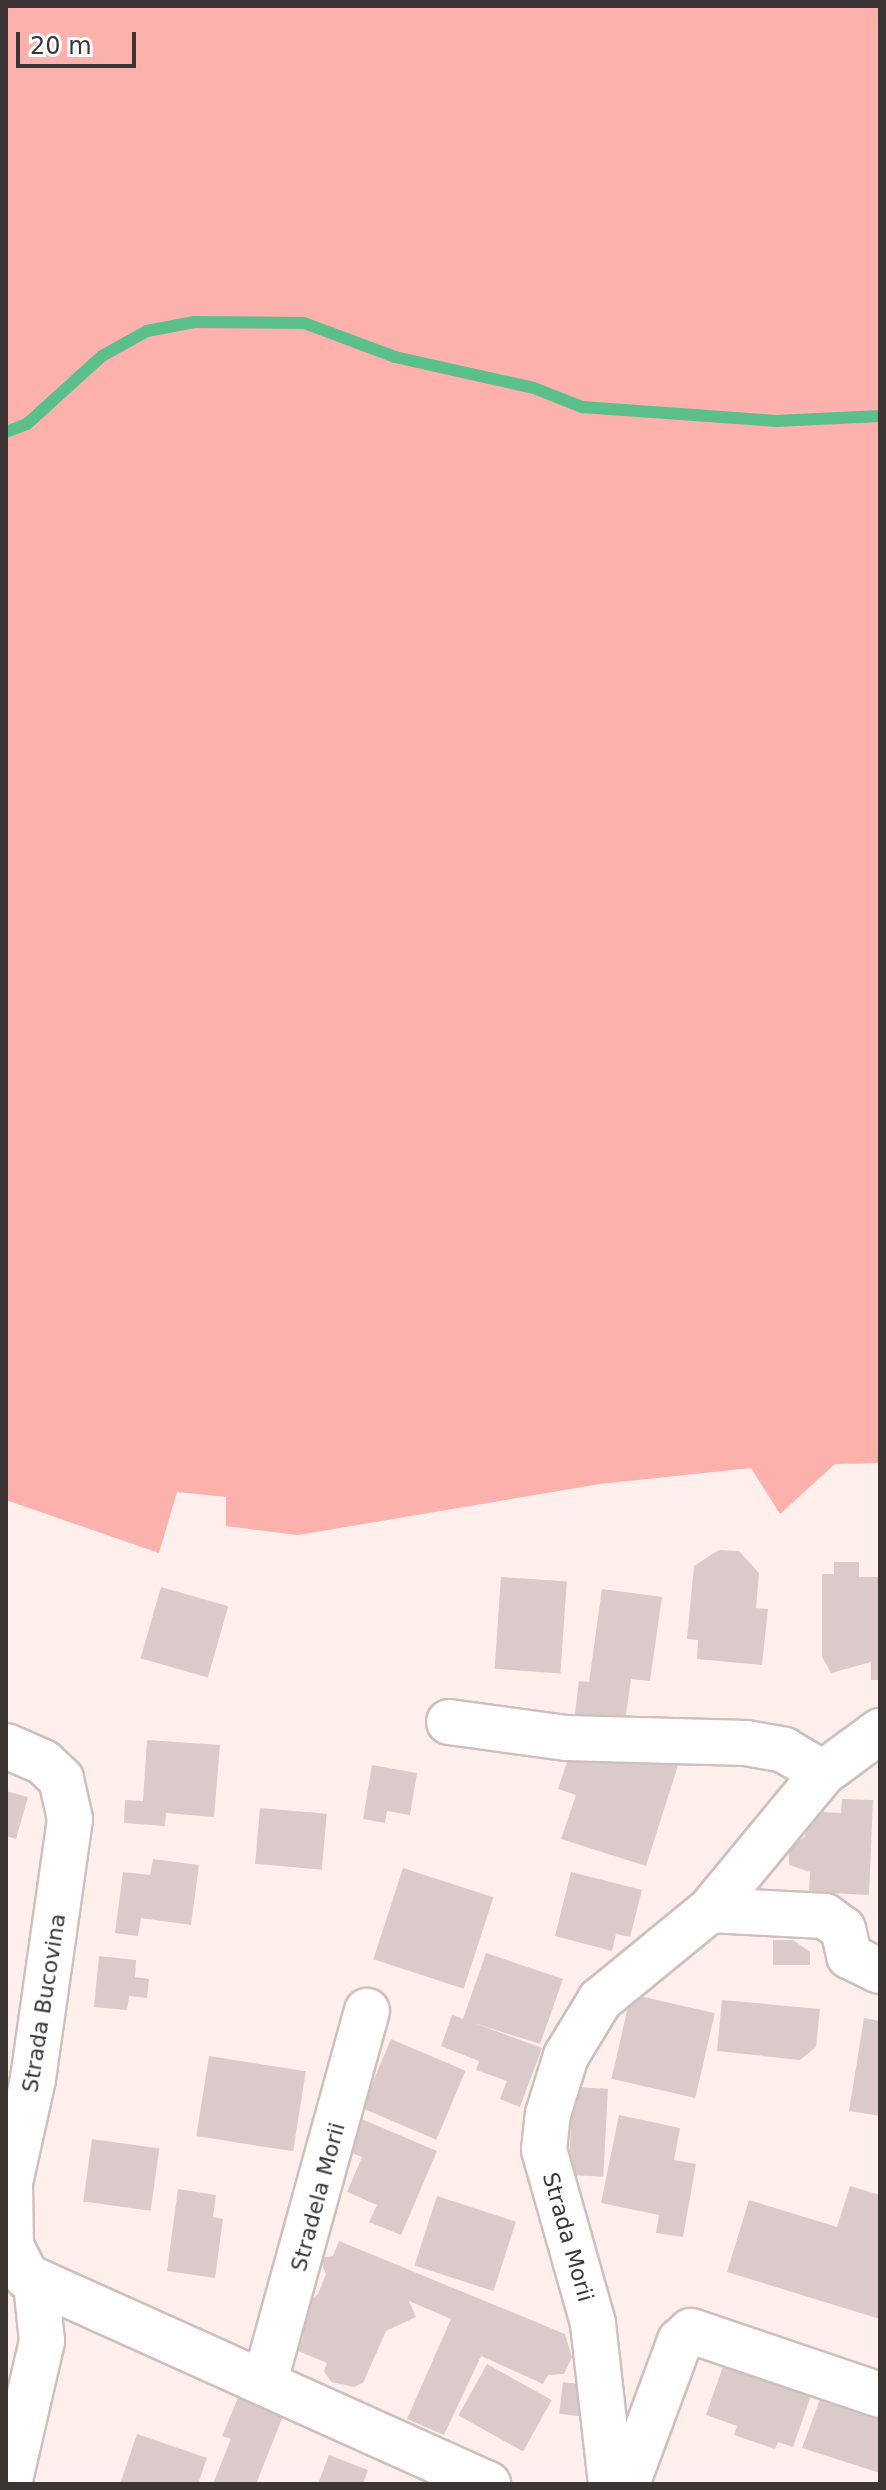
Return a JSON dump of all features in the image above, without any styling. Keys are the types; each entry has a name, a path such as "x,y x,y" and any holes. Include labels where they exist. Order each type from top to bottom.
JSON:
{"street":[{"path":"449,1722 566,1738 746,1743 784,1750 823,1773"},
{"name":"Strada Morii","path":"611,2484 593,2323 544,2150 548,2114 566,2056 600,2000 710,1910 823,1773 880,1731"},
{"name":"Strada Bucovina","path":"6,1746 43,1762 61,1779 70,1819 33,2079 10,2183 11,2246 36,2284 42,2341 9,2484"},
{"path":"710,1910 825,1916 843,1929 849,1956 880,1971"},
{"name":"Stradela Morii","path":"265,2381 367,2011"},
{"path":"36,2284 265,2381 488,2484"},
{"path":"627,2484 680,2341 691,2331 880,2395"}],"shaded area":[{"path":"6,6 880,6 880,1463 835,1464 780,1514 751,1468 600,1484 298,1535 226,1526 226,1497 177,1492 159,1553 6,1500"}],"building":[{"path":"719,1550 739,1551 759,1573 756,1608 768,1609 762,1665 697,1659 698,1640 687,1639 694,1566"},
{"path":"834,1562 859,1562 859,1577 880,1577 880,1680 871,1680 871,1662 831,1673 822,1657 822,1574 834,1574"},
{"path":"501,1577 567,1582 560,1673 495,1669"},
{"path":"161,1587 228,1606 208,1677 141,1658"},
{"path":"602,1589 662,1597 650,1681 631,1679 624,1729 574,1722 579,1681 589,1682"},
{"path":"147,1740 220,1745 214,1817 166,1813 165,1826 124,1823 125,1800 143,1801"},
{"path":"572,1747 681,1756 646,1866 561,1839 576,1795 558,1789"},
{"path":"372,1765 417,1773 410,1815 387,1811 385,1823 363,1819"},
{"path":"6,1791 28,1797 16,1839 6,1836"},
{"path":"842,1799 873,1800 869,1895 809,1892 810,1872 789,1865 789,1846 805,1837 806,1811 841,1813"},
{"path":"260,1808 327,1814 322,1870 255,1864"},
{"path":"153,1859 199,1865 191,1925 141,1918 138,1936 115,1933 123,1872 150,1875"},
{"path":"403,1868 493,1897 464,1989 373,1959"},
{"path":"571,1872 642,1890 630,1937 616,1934 612,1951 555,1936"},
{"path":"773,1940 793,1940 810,1952 810,1965 773,1965"},
{"path":"486,1953 563,1979 540,2044 474,2023 542,2048 520,2107 500,2099 507,2081 476,2070 479,2061 441,2046 452,2015 463,2019"},
{"path":"99,1956 136,1960 135,1977 149,1979 147,1998 129,1996 127,2010 94,2007"},
{"path":"631,1994 715,2013 695,2098 611,2079"},
{"path":"722,2000 820,2009 816,2047 800,2060 717,2051"},
{"path":"864,2018 880,2021 880,2116 849,2111"},
{"path":"391,2039 466,2071 436,2140 362,2108"},
{"path":"209,2056 306,2071 293,2151 196,2136"},
{"path":"573,2087 608,2089 603,2177 568,2175"},
{"path":"619,2115 680,2128 674,2160 696,2164 683,2237 656,2233 659,2215 601,2203"},
{"path":"359,2118 437,2151 401,2235 369,2222 377,2205 347,2192 362,2157 345,2150"},
{"path":"92,2139 159,2148 151,2211 83,2201"},
{"path":"850,2186 880,2195 880,2319 727,2272 749,2200 837,2227"},
{"path":"178,2189 216,2195 213,2217 223,2219 215,2278 167,2271"},
{"path":"437,2196 516,2222 493,2291 414,2265"},
{"path":"339,2241 565,2334 572,2357 564,2374 548,2375 543,2384 481,2356 444,2435 407,2419 451,2319 409,2301 416,2317 386,2331 363,2383 354,2387 331,2382 324,2371 327,2363 298,2351 303,2337 302,2308 318,2294 326,2274 319,2258 333,2256"},
{"path":"727,2355 814,2387 793,2447 778,2442 775,2449 734,2435 737,2426 706,2415"},
{"path":"487,2364 552,2400 523,2451 458,2416"},
{"path":"563,2382 586,2385 582,2417 559,2414"},
{"path":"823,2391 880,2412 880,2473 802,2448"},
{"path":"238,2398 283,2416 256,2484 213,2484 231,2439 222,2436"},
{"path":"137,2434 207,2458 198,2484 120,2484"},
{"path":"329,2455 368,2470 363,2484 318,2484"}],"waterway":[{"path":"6,432 27,424 102,356 147,331 194,322 304,323 395,357 534,388 582,407 776,421 880,416"}]}
